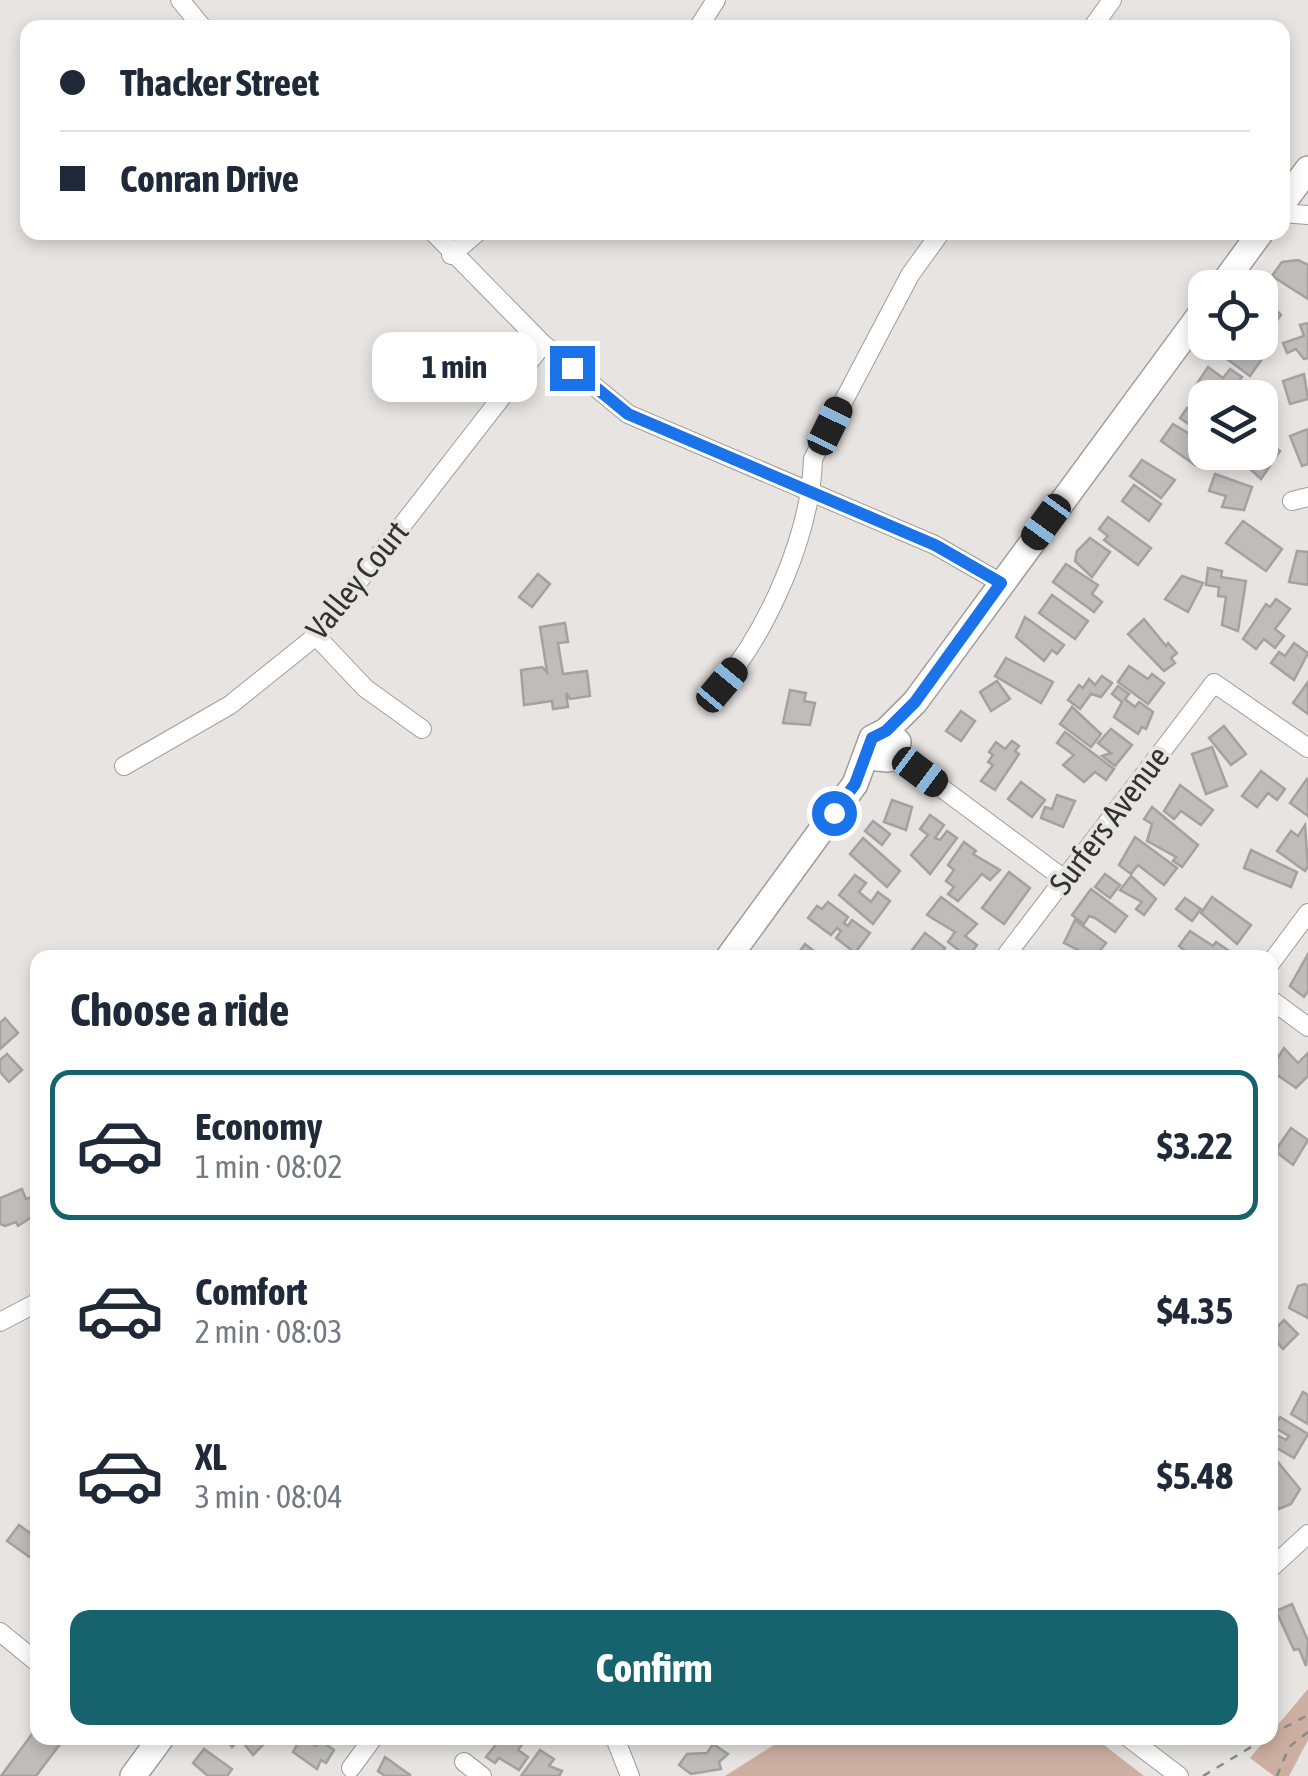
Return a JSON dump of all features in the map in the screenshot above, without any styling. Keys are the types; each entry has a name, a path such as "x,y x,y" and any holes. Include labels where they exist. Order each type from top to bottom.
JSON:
{"street":[{"path":"180,0 197,20"},
{"path":"1290,194 1307,173"},
{"path":"439,240 543,344 628,414 935,545 1001,583"},
{"path":"451,255 469,240"},
{"path":"722,685 749,652 768,618 812,491 813,460 910,275 936,240"},
{"path":"1233,270 1255,240"},
{"path":"734,950 855,784 887,748 915,702 1188,331"},
{"name":"Valley Court","path":"124,766 230,705 316,636 543,344"},
{"path":"316,636 365,688 422,730"},
{"name":"Surfers Avenue","path":"1010,950 1214,683 1308,748"},
{"path":"887,748 1064,879"},
{"path":"1278,953 1308,913"},
{"path":"1278,1005 1308,1027"},
{"path":"0,1322 30,1306"},
{"path":"1278,1562 1308,1534"},
{"path":"0,1632 30,1656"},
{"path":"133,1776 148,1745"},
{"path":"351,1768 368,1745"},
{"path":"618,1745 630,1776"},
{"path":"1138,1745 1179,1776"},
{"path":"464,1762 482,1776"}],"path":[{"path":"1278,1730 1308,1714"},
{"path":"1278,1776 1289,1747 1308,1732"},
{"path":"1203,1776 1253,1745"}],"shaded area":[{"path":"1308,1689 1308,1740 1289,1776 1274,1776 1250,1758 1261,1745 1278,1745 1278,1725"},
{"path":"774,1745 1104,1745 1144,1776 725,1776"}],"building":[{"path":"1298,260 1308,265 1308,299 1278,280 1276,270 1282,262"},
{"path":"1308,323 1308,358 1304,359 1296,349 1287,353 1283,343 1304,336 1300,325"},
{"path":"1228,360 1261,360 1250,376"},
{"path":"1208,367 1223,378 1230,369 1242,377 1240,380 1199,380"},
{"path":"1304,374 1308,399 1290,404 1283,381"},
{"path":"1187,408 1188,409 1188,424 1180,418"},
{"path":"1173,424 1188,433 1188,460 1161,441"},
{"path":"1308,429 1308,464 1302,466 1290,436"},
{"path":"1142,460 1175,480 1161,498 1130,476"},
{"path":"1251,470 1267,470 1261,479"},
{"path":"1215,474 1252,487 1244,510 1222,507 1226,496 1209,491"},
{"path":"1134,485 1161,504 1149,521 1122,501"},
{"path":"1108,517 1151,548 1138,565 1104,540 1108,536 1099,529"},
{"path":"1243,521 1282,549 1266,571 1226,543"},
{"path":"1090,538 1110,552 1092,577 1075,561 1077,551"},
{"path":"1297,551 1308,552 1308,585 1289,582"},
{"path":"1066,564 1098,585 1092,594 1102,602 1094,612 1053,582"},
{"path":"1208,568 1222,571 1221,577 1246,581 1238,631 1222,625 1226,597 1218,596 1219,587 1206,585"},
{"path":"538,574 550,584 532,607 519,597"},
{"path":"1182,576 1203,583 1188,612 1165,599"},
{"path":"1052,595 1088,621 1075,639 1039,613"},
{"path":"1276,599 1290,609 1275,629 1284,636 1275,648 1264,639 1256,649 1243,639 1266,604 1270,607"},
{"path":"1025,617 1064,645 1057,654 1052,650 1044,661 1016,637"},
{"path":"1144,619 1166,646 1168,643 1177,653 1171,658 1175,663 1164,671 1128,634"},
{"path":"565,623 568,642 558,643 563,674 587,671 590,696 570,699 566,693 568,707 553,709 552,701 524,705 521,670 542,667 547,672 540,627"},
{"path":"1294,643 1308,653 1294,680 1271,663 1279,652 1285,656"},
{"path":"1006,658 1053,682 1041,703 995,676"},
{"path":"1129,666 1148,679 1152,674 1164,683 1148,704 1118,682"},
{"path":"1102,676 1112,683 1101,697 1091,694 1080,709 1068,700 1079,685 1083,688 1089,679 1095,685"},
{"path":"997,681 1010,699 991,711 980,692"},
{"path":"1308,682 1308,714 1293,703"},
{"path":"1118,686 1129,694 1125,699 1135,707 1139,702 1153,712 1146,729 1142,727 1138,734 1114,717 1122,702 1112,694"},
{"path":"790,690 806,693 804,701 815,703 810,725 783,723"},
{"path":"1072,707 1101,734 1091,747 1060,724"},
{"path":"961,711 975,721 961,741 946,731"},
{"path":"1224,726 1246,754 1231,765 1209,738"},
{"path":"1111,729 1132,745 1115,766 1102,756 1111,753 1098,743"},
{"path":"1065,732 1114,769 1106,780 1095,772 1084,782 1063,765 1074,755 1057,743"},
{"path":"1012,741 1019,746 1015,751 1019,754 995,790 981,781 993,765 988,762 993,755 989,752 996,742 1005,749"},
{"path":"1212,747 1227,786 1206,794 1192,754"},
{"path":"1261,771 1285,789 1277,800 1268,793 1257,807 1242,796"},
{"path":"1308,780 1308,816 1290,803"},
{"path":"1021,782 1045,800 1032,817 1008,799"},
{"path":"1180,785 1213,810 1201,825 1181,811 1174,819 1164,811"},
{"path":"1057,795 1075,801 1063,827 1041,818 1045,807 1052,809"},
{"path":"892,800 912,807 906,830 884,822"},
{"path":"1152,807 1198,845 1182,867 1173,861 1176,857 1147,841 1152,824 1144,819"},
{"path":"930,815 944,825 935,838 940,840 947,831 957,838 930,874 911,855 928,835 920,829"},
{"path":"873,821 890,834 882,845 865,831"},
{"path":"1305,825 1305,871 1277,851 1291,831 1298,836"},
{"path":"1135,837 1177,868 1164,885 1138,865 1131,874 1119,865"},
{"path":"863,838 900,871 887,887 850,854"},
{"path":"964,842 976,851 973,854 1000,870 990,880 982,874 958,901 948,894 954,887 946,881 954,870 948,865"},
{"path":"1251,850 1297,872 1291,887 1244,868"},
{"path":"1009,872 1030,888 1004,924 982,908"},
{"path":"1105,874 1120,885 1110,898 1095,887"},
{"path":"855,875 866,883 859,892 871,902 878,892 890,901 873,924 839,895"},
{"path":"1131,876 1156,899 1144,915 1136,909 1142,902 1120,890"},
{"path":"1091,889 1127,916 1115,932 1095,918 1089,916 1084,924 1072,915"},
{"path":"941,897 977,924 965,936 977,945 973,950 959,950 948,942 955,932 927,915"},
{"path":"1212,897 1251,925 1237,944 1201,913"},
{"path":"1185,898 1201,909 1192,921 1176,909"},
{"path":"828,902 848,917 844,923 848,926 852,920 870,933 857,950 836,938 841,931 837,928 831,935 808,918 817,906 822,909"},
{"path":"1075,920 1106,943 1100,950 1078,950 1064,943"},
{"path":"1190,931 1213,946 1216,942 1228,950 1184,950 1179,946"},
{"path":"925,933 945,948 944,950 912,950"},
{"path":"1308,954 1308,991 1304,997 1290,986"},
{"path":"5,1018 18,1033 0,1049 0,1023"},
{"path":"1284,1048 1298,1063 1308,1053 1308,1076 1296,1088 1278,1076 1278,1057"},
{"path":"7,1054 22,1070 9,1082 0,1072 0,1060"},
{"path":"1291,1128 1308,1140 1293,1165 1278,1153 1278,1147"},
{"path":"22,1189 26,1199 30,1198 30,1218 18,1226 16,1222 0,1224 0,1198"},
{"path":"1305,1284 1308,1318 1289,1308 1298,1286"},
{"path":"1284,1320 1298,1334 1283,1349 1278,1343 1278,1326"},
{"path":"1303,1392 1308,1395 1308,1424 1291,1414"},
{"path":"1280,1417 1308,1434 1294,1458 1278,1449 1278,1436 1286,1440 1289,1436 1278,1429"},
{"path":"1278,1462 1300,1489 1291,1504 1279,1509"},
{"path":"19,1525 30,1533 30,1557 7,1541"},
{"path":"1292,1604 1308,1641 1306,1666 1299,1649 1294,1650 1278,1610"},
{"path":"30,1737 30,1745 59,1745 36,1776 1,1776"},
{"path":"245,1745 263,1745 253,1755"},
{"path":"297,1745 327,1745 334,1750 326,1763 321,1760 317,1769 293,1752"},
{"path":"495,1745 522,1745 518,1750 528,1757 519,1770 499,1758 495,1763 486,1757"},
{"path":"714,1745 728,1754 719,1762 721,1769 691,1774 679,1765 687,1754 707,1753"},
{"path":"204,1749 232,1769 227,1776 208,1776 193,1763"},
{"path":"540,1750 554,1759 549,1766 562,1771 559,1776 521,1776"},
{"path":"385,1757 410,1775 385,1776 378,1771"}],"route":[{"path":"572,368 628,414 872,516 935,545 1001,583 915,702 886,731 872,738 855,784 834,813"}]}
